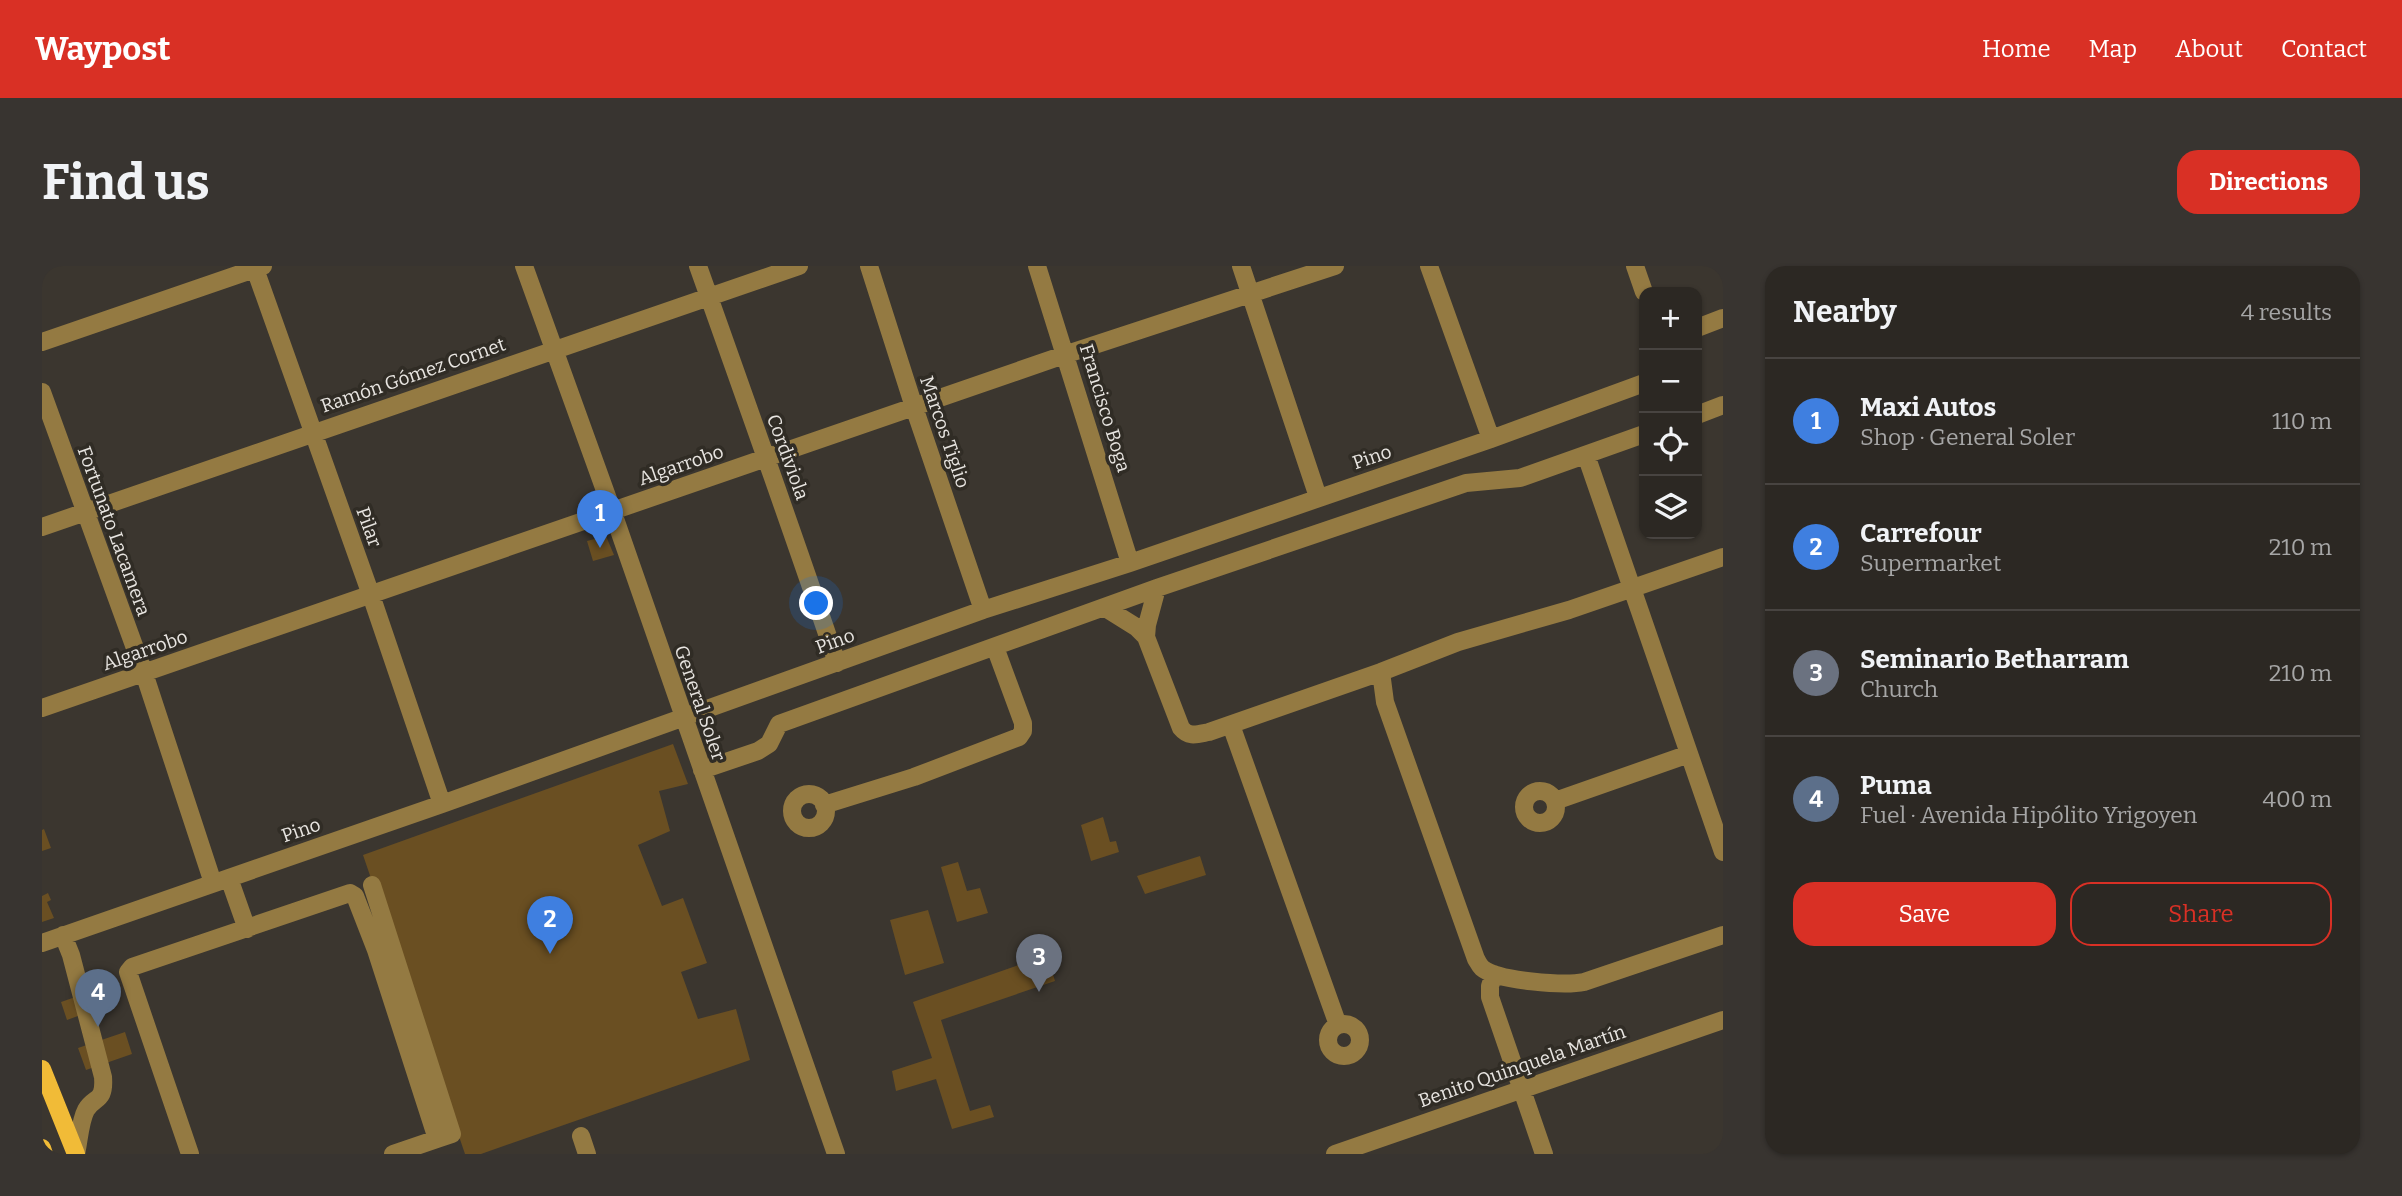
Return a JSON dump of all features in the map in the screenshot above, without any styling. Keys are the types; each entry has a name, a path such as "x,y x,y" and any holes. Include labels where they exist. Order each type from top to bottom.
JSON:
{"main road":[{"path":"42,1069 76,1154"},
{"path":"42,1148 44,1154"}],"street":[{"name":"General Soler","path":"524,266 612,510 836,1154"},
{"name":"Cordiviola","path":"698,266 837,663"},
{"name":"Ramón Gómez Cornet","path":"42,527 799,266"},
{"name":"Marcos Tiglio","path":"869,266 983,610"},
{"name":"Francisco Boga","path":"1037,266 1130,563"},
{"path":"1241,266 1318,498"},
{"name":"Algarrobo","path":"42,708 1066,354 1335,266"},
{"path":"1429,266 1491,439"},
{"path":"1634,266 1642,287"},
{"path":"42,342 258,267"},
{"name":"Pilar","path":"258,267 442,804"},
{"path":"1702,326 1723,318"},
{"name":"Pino","path":"42,943 442,804 983,610 1130,563 1491,439 1639,385"},
{"name":"Fortunato Lacamera","path":"42,392 221,880 247,929"},
{"path":"1702,413 1723,405"},
{"path":"702,770 758,751 769,744 779,724 1157,588 1466,483 1520,478 1639,436"},
{"path":"1586,455 1723,852"},
{"path":"1104,607 1136,627 1146,637 1184,732 1192,735 1231,725 1458,642 1633,589 1723,557"},
{"path":"1146,637 1157,588"},
{"path":"824,805 914,777 1019,737 1023,731 1023,723 995,647"},
{"path":"1381,672 1385,702 1476,958 1482,968 1494,974 1570,985 1723,935"},
{"path":"1231,725 1338,1025"},
{"path":"1555,801 1689,754"},
{"path":"372,885 452,1134 393,1154"},
{"path":"190,1154 128,972 132,967 350,893 355,896 376,950 437,1139"},
{"path":"63,935 102,1068 103,1083 98,1100 85,1111 76,1154"},
{"path":"1494,974 1490,997 1544,1154"},
{"name":"Benito Quinquela Martín","path":"1335,1154 1521,1088 1722,1024"},
{"path":"581,1136 587,1154"}],"building":[{"path":"606,536 614,555 593,561 587,541"},
{"path":"673,744 688,784 659,791 670,831 638,845 662,906 683,898 707,963 681,972 698,1019 736,1009 750,1060 481,1154 465,1154 363,855"},
{"path":"1103,817 1110,842 1116,841 1119,852 1091,861 1081,825"},
{"path":"44,829 51,848 42,851 42,830"},
{"path":"1200,856 1206,875 1145,894 1137,876"},
{"path":"958,862 967,891 980,888 988,913 957,922 941,867"},
{"path":"48,893 51,900 47,902 54,918 42,922 42,896"},
{"path":"928,910 944,963 905,975 890,920"},
{"path":"1047,955 1055,981 941,1020 970,1111 990,1105 994,1117 952,1129 936,1079 896,1091 892,1071 932,1058 913,1002"},
{"path":"110,985 116,1002 67,1020 61,1002"},
{"path":"125,1032 132,1054 86,1070 78,1048"}],"place":[{"name":"Maxi Autos","path":"600,548"},
{"name":"Carrefour","path":"550,954"},
{"name":"Seminario Betharram","path":"1039,992"},
{"name":"Puma","path":"98,1027"}]}
